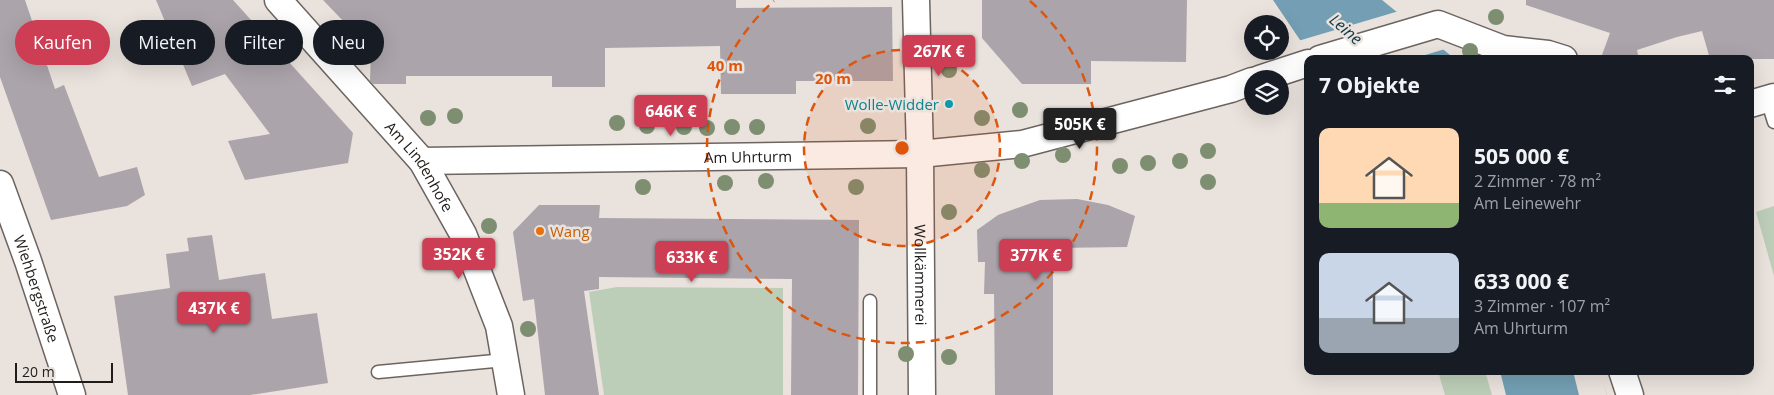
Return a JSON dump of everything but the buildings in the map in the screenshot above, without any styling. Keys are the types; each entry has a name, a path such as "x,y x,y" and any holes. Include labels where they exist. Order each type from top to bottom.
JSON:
{"street":[{"name":"Am Lindenhofe","path":"278,0 422,161 463,234 499,326 511,395"},
{"path":"916,0 920,154"},
{"path":"1333,55 1438,24 1506,54 1551,55"},
{"path":"1287,70 1304,64"},
{"name":"Am Uhrturm","path":"422,161 920,154 1022,144 1244,84"},
{"name":"Wollkämmerei","path":"920,154 922,395"},
{"name":"Wiehbergstraße","path":"0,184 20,237 72,395"},
{"path":"1623,375 1630,395"}],"lane":[{"path":"870,301 870,395"},
{"path":"378,372 505,360"}],"green space":[{"path":"1774,206 1774,276 1756,212"},
{"path":"617,287 783,288 783,395 604,395 589,292"},
{"path":"1439,375 1486,375 1492,395 1445,395"}],"water":[{"name":"Leine","path":"1273,0 1382,0 1450,55 1317,55 1300,40 1289,24 1289,15 1283,15"},
{"path":"1501,375 1600,375 1607,395 1506,395"}],"pier":[{"path":"1399,11 1445,49 1425,55 1314,55 1298,41"},
{"path":"1574,375 1601,375 1607,395 1579,395"}],"place":[{"name":"Wolle-Widder","path":"949,104"},
{"name":"Wang","path":"540,231"}]}
